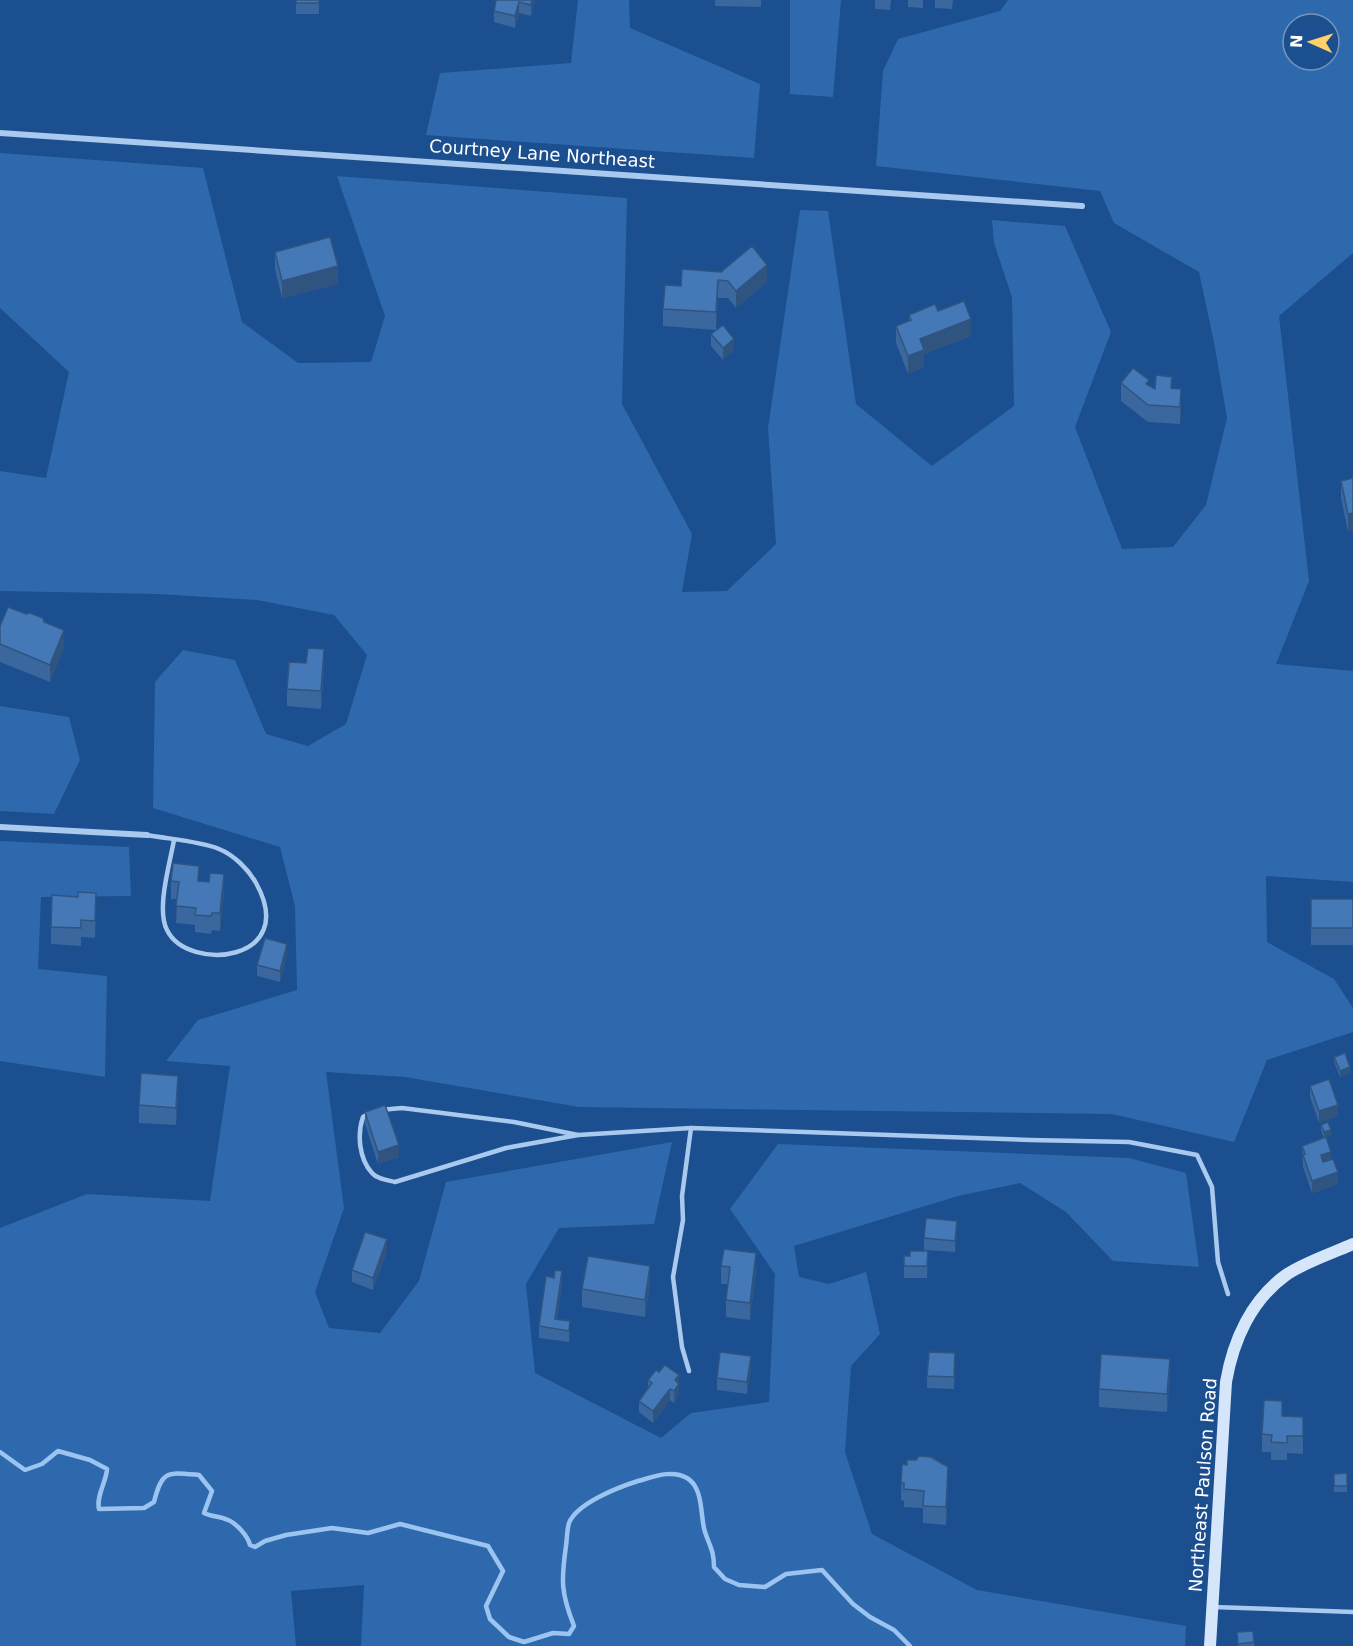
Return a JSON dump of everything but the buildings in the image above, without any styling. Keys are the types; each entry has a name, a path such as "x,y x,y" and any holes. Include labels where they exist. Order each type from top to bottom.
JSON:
{"street":[{"name":"Courtney Lane Northeast","path":"0,133 1082,206"},
{"path":"0,827 147,836"},
{"name":"Northeast Paulson Road","path":"1210,1646 1226,1382 1239,1335 1255,1307 1287,1274 1353,1244"}],"lane":[{"path":"147,836 174,840 219,849 238,861 251,875 263,897 267,922 260,937 245,950 226,954 200,955 179,944 167,931 163,913 174,840"},
{"path":"578,1135 514,1122 402,1108 376,1110 363,1117 359,1128 364,1158 372,1174 395,1182 506,1148 578,1135 691,1128 1129,1142 1197,1155 1212,1187 1218,1262 1228,1294"},
{"path":"690,1371 682,1347 673,1277 683,1220 682,1196 691,1128"},
{"path":"1213,1607 1353,1612"}],"shaded area":[{"path":"578,0 629,0 630,28 760,84 754,158 426,135 440,73 571,63"},
{"path":"790,0 841,0 833,97 790,94"},
{"path":"1008,0 1353,0 1353,253 1279,316 1309,581 1276,664 1353,671 1353,882 1266,876 1267,942 1334,979 1353,1008 1353,1032 1267,1060 1234,1142 1112,1114 579,1107 405,1077 326,1072 344,1208 315,1292 329,1328 380,1333 419,1281 446,1182 672,1142 654,1224 559,1228 526,1284 535,1373 661,1438 691,1413 769,1402 775,1274 730,1209 778,1144 1129,1158 1186,1173 1199,1267 1113,1261 1066,1212 1020,1183 958,1196 794,1246 799,1277 829,1284 866,1272 880,1334 851,1366 845,1452 872,1534 977,1590 1186,1626 1185,1646 361,1646 364,1585 291,1591 296,1646 0,1646 0,1228 87,1194 210,1201 230,1066 166,1061 198,1020 297,990 295,906 280,847 153,808 155,682 183,650 235,660 266,734 308,746 346,724 367,655 334,615 257,600 159,594 0,591 0,471 46,478 69,372 0,308 0,153 203,168 242,322 298,363 371,362 385,316 337,176 627,198 622,404 692,534 682,592 727,591 776,544 768,428 800,210 828,211 856,404 932,466 1014,406 1012,297 994,243 992,220 1065,226 1111,332 1075,427 1122,549 1173,547 1206,505 1227,418 1199,272 1114,223 1100,191 876,166 883,71 898,39 1000,11"},
{"path":"0,706 69,717 80,760 54,814 0,811"},
{"path":"0,841 129,847 131,896 41,897 38,969 107,976 105,1077 0,1061"}],"waterway":[{"path":"0,1452 25,1470 42,1464 58,1451 90,1460 107,1469 99,1499 99,1509 144,1508 154,1502 160,1484 168,1475 180,1473 199,1475 212,1491 204,1513 231,1522 244,1534 250,1545 255,1547 265,1541 286,1535 332,1528 368,1533 400,1524 488,1546 503,1571 486,1606 490,1619 509,1637 524,1642 553,1633 569,1634 574,1626 564,1595 563,1578 568,1528 573,1516 589,1503 620,1487 662,1475 681,1475 692,1483 699,1496 703,1526 714,1567 725,1579 739,1585 765,1587 786,1574 822,1570 853,1604 870,1617 894,1630 910,1646"}]}
